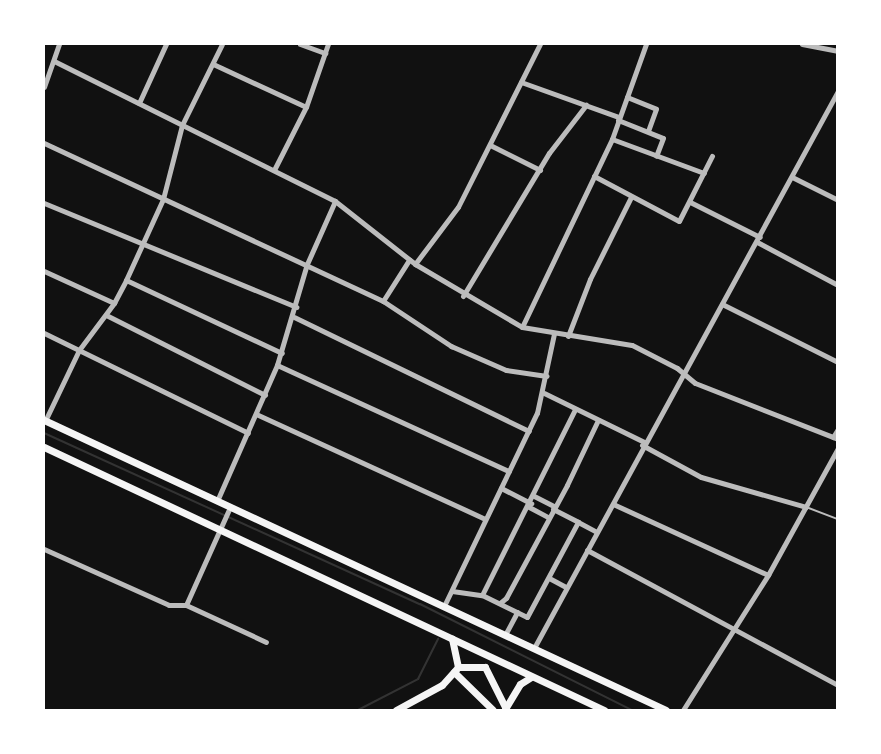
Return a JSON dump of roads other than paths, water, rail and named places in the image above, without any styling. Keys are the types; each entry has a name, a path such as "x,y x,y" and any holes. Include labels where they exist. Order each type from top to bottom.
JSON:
{"main road":[{"path":"44,420 217,501 229,509 444,606 666,711"},
{"path":"44,447 220,527 604,711"},
{"path":"452,639 456,670 493,711"},
{"path":"396,711 442,685 456,670 485,667 505,709"},
{"path":"505,709 520,684 531,677"}],"street":[{"path":"44,87 59,44"},
{"path":"139,103 166,44"},
{"path":"44,420 79,350 114,303 143,245 163,199 182,125 222,44"},
{"path":"300,44 325,53"},
{"path":"274,170 306,106 327,44"},
{"path":"415,264 458,207 540,44"},
{"path":"522,327 612,139 646,44"},
{"path":"802,44 837,51"},
{"path":"54,61 335,201 409,260 463,296 522,327 554,334 625,343 676,368 708,388 835,438 837,429"},
{"path":"213,64 306,106"},
{"path":"521,82 586,105 663,138 656,156"},
{"path":"534,648 613,504 643,444 837,92"},
{"path":"627,97 656,109 648,131"},
{"path":"463,296 540,170 586,105"},
{"path":"612,139 704,173"},
{"path":"44,143 383,300 451,346 506,370 548,376"},
{"path":"490,145 540,170"},
{"path":"594,176 679,221 712,156"},
{"path":"792,177 837,200"},
{"path":"568,336 590,279 631,197"},
{"path":"217,501 278,365 308,264 335,201"},
{"path":"690,202 749,231 758,239 837,285"},
{"path":"44,203 296,307"},
{"path":"383,300 409,260"},
{"path":"44,270 114,303"},
{"path":"126,280 282,353"},
{"path":"722,303 837,362"},
{"path":"106,315 265,395"},
{"path":"294,317 529,430"},
{"path":"44,333 248,433"},
{"path":"444,606 529,430 544,393 554,334"},
{"path":"278,365 509,471"},
{"path":"544,393 637,439 701,477 806,507"},
{"path":"482,595 530,505 575,409"},
{"path":"256,414 485,519"},
{"path":"500,603 506,598 598,420"},
{"path":"683,711 768,575 837,448"},
{"path":"501,489 548,517"},
{"path":"534,496 597,532"},
{"path":"613,504 768,575"},
{"path":"186,605 229,509"},
{"path":"452,591 482,595 529,616 578,522"},
{"path":"44,549 169,605 186,605 266,642"},
{"path":"587,550 837,685"},
{"path":"549,578 567,587"},
{"path":"505,635 517,612"}],"lane":[{"path":"806,507 837,519"}],"waterway":[{"path":"44,433 420,604 632,710"},
{"path":"358,710 418,679 438,639"}]}
